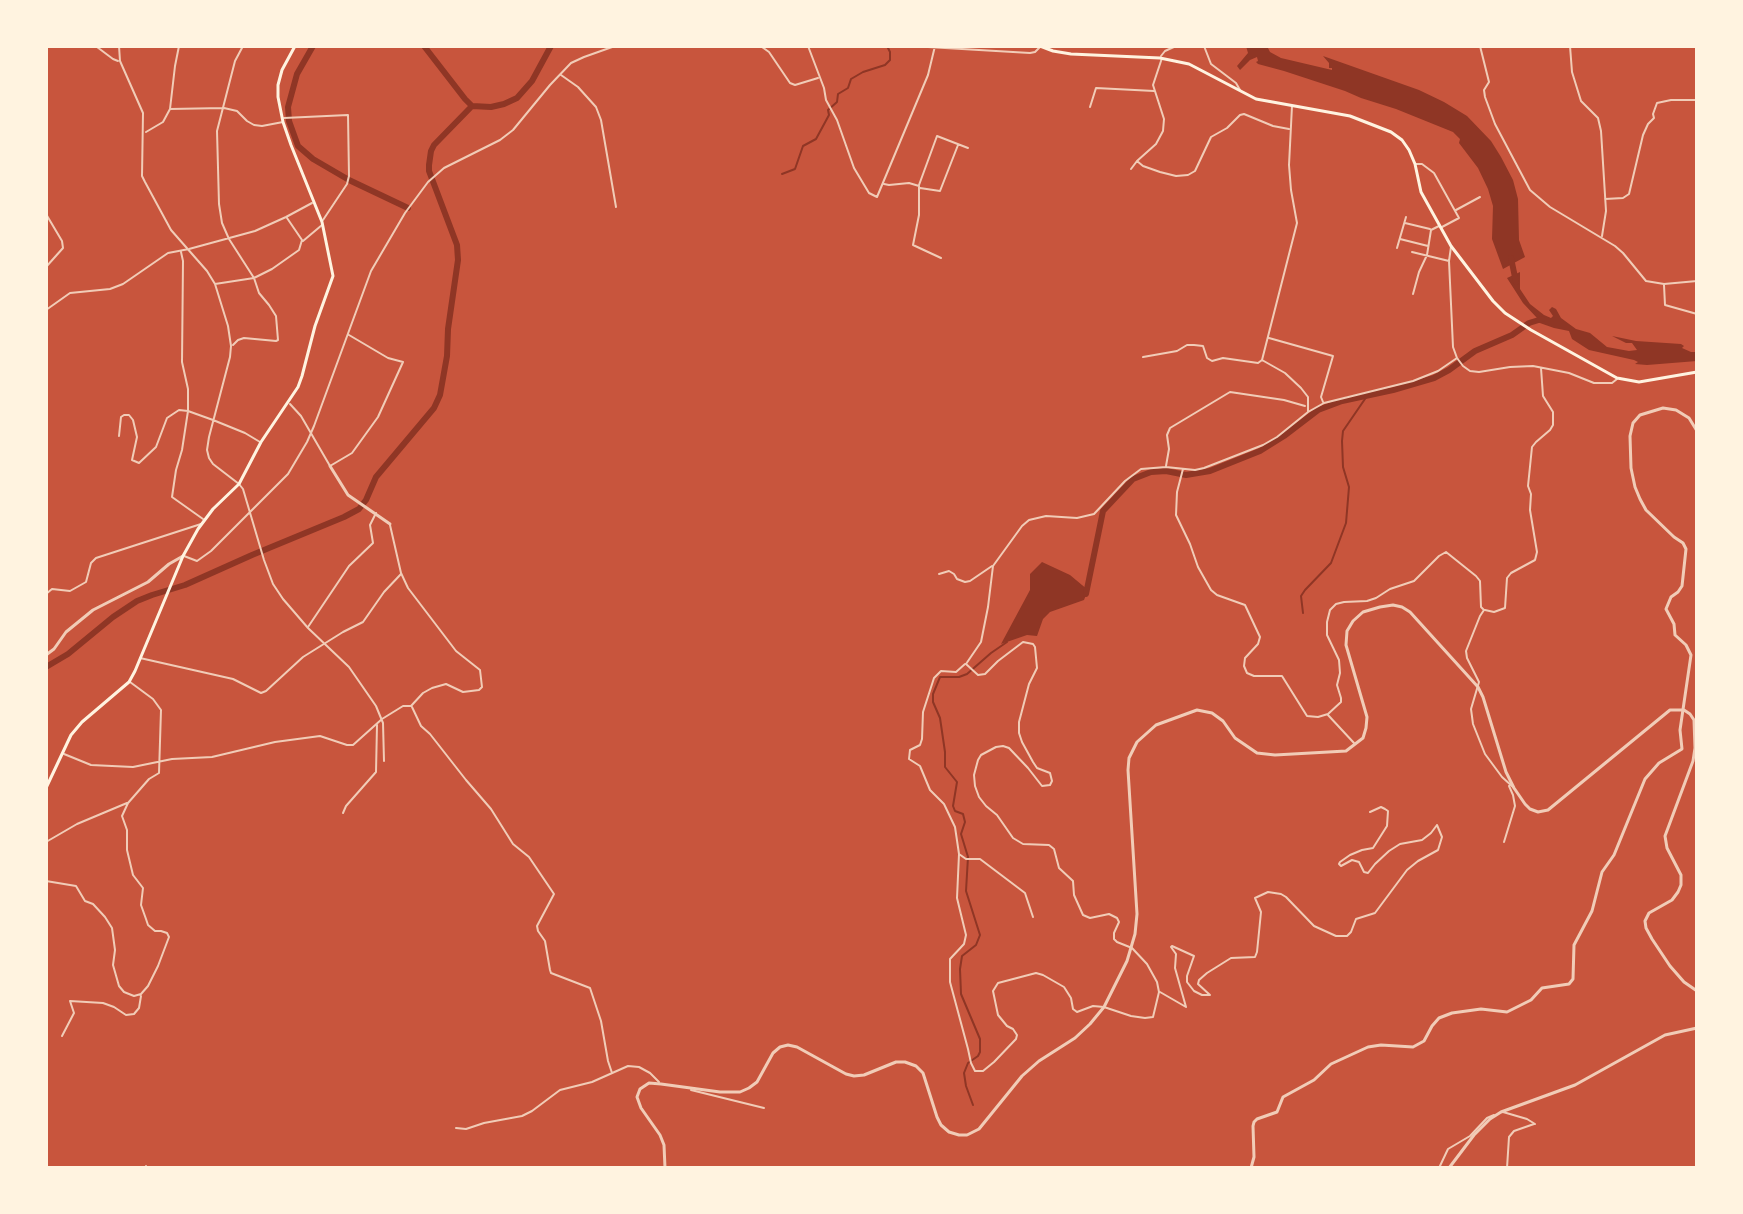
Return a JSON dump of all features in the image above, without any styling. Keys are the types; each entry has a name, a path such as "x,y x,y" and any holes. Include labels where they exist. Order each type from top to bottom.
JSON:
{"main road":[{"path":"46,788 71,735 129,682 183,556 203,521 239,484 261,442 300,383 315,326 332,282 332,269 322,223 283,119 278,97 282,70 295,46"},
{"path":"1040,46 1071,54 1161,58 1189,64 1256,99 1350,116 1391,132 1409,150 1421,192 1451,246 1493,301 1522,325 1617,378 1639,382 1697,372"}],"street":[{"path":"98,46 120,61"},
{"path":"119,46 120,61 143,113 142,176 171,230 215,284 223,309 231,346 207,450 209,458 239,484 246,496 264,560 273,584 283,599 349,667 376,706 382,719 384,761"},
{"path":"144,133 163,122 170,109 179,46"},
{"path":"231,346 244,338 278,340 276,316 259,293 254,278 229,239 219,204 217,131 235,61 243,46"},
{"path":"46,655 66,632 93,610 148,582 183,556 197,561 211,551 288,474 311,432 371,271 405,213 428,182 450,165 500,140 513,130 571,63 615,46"},
{"path":"757,46 769,52 786,78 795,85 819,78"},
{"path":"808,46 854,168 869,193 877,197 928,75 935,47"},
{"path":"911,46 1030,53 1040,46"},
{"path":"1131,169 1156,144 1163,131 1164,119 1154,91 1154,78 1165,51 1176,46"},
{"path":"1204,46 1211,64 1236,83 1241,92"},
{"path":"1480,46 1489,82 1484,90 1485,97 1495,124 1530,190 1550,207 1623,253 1646,281 1664,284 1697,281"},
{"path":"1570,46 1572,72 1581,101 1598,118 1606,211 1602,237"},
{"path":"560,75 578,87 596,107 616,207"},
{"path":"1090,107 1096,88 1154,91"},
{"path":"1605,199 1623,198 1629,194 1643,135 1654,118 1657,103 1697,100"},
{"path":"1143,357 1194,345 1203,346 1207,358 1212,361 1231,359 1258,363 1262,360 1297,223 1289,165 1293,105"},
{"path":"170,109 224,108 237,111 247,121 262,126 290,117 348,115 349,176 322,223 302,242 299,250 272,269 254,278 215,284"},
{"path":"1137,161 1160,172 1188,175 1196,170 1211,137 1227,128 1240,115 1290,129"},
{"path":"941,258 913,245 919,215 919,187 937,136 968,148"},
{"path":"883,184 909,183 940,191 958,144"},
{"path":"1404,223 1431,230 1459,218 1434,173 1422,164 1415,164"},
{"path":"1455,211 1480,197"},
{"path":"46,310 70,293 115,287 168,253 255,231 314,202"},
{"path":"46,214 63,248 46,267"},
{"path":"286,217 302,242"},
{"path":"1397,248 1406,217"},
{"path":"1413,294 1430,246 1431,230"},
{"path":"1400,239 1430,246"},
{"path":"1451,246 1452,334 1457,358 1463,366 1479,372 1510,367 1541,368 1569,373 1594,383 1612,383 1617,378"},
{"path":"180,251 183,261 182,362 188,389 188,411 172,497 203,521"},
{"path":"1412,252 1449,261"},
{"path":"1664,284 1665,305 1697,314"},
{"path":"330,466 352,453 367,434 403,362 388,358 348,335"},
{"path":"1267,338 1333,356 1321,397 1324,403"},
{"path":"939,574 949,571 957,579 970,581 993,566 1029,520 1046,516 1087,517 1101,508 1132,475 1149,467 1204,468 1263,445 1324,403 1413,381 1438,371 1457,358"},
{"path":"1262,360 1285,373 1301,388 1308,397 1308,412"},
{"path":"1183,469 1177,492 1176,515 1198,567 1217,595 1245,605 1260,637 1258,644 1245,658 1247,673 1282,676 1307,716 1318,717 1328,714 1341,702 1337,685 1339,660 1327,635 1327,617 1336,604 1367,601 1414,581 1446,552 1480,581 1481,607 1484,610 1494,612 1505,608 1507,578 1535,560 1537,552 1528,486 1532,447 1553,425 1553,412 1543,396 1541,368"},
{"path":"1166,467 1170,428 1230,392 1306,406"},
{"path":"62,753 91,765 133,767 212,757 275,742 320,736 353,745 382,719 403,706 411,706 423,693 441,684 463,692 473,692 482,687 480,670 456,651 408,588 401,573 390,524 345,490 301,416 289,403"},
{"path":"1251,1168 1254,1122 1277,1112 1283,1097 1314,1080 1331,1064 1368,1047 1413,1047 1424,1041 1439,1018 1481,1009 1507,1012 1531,1000 1542,988 1569,984 1573,979 1574,945 1592,911 1602,872 1614,855 1645,779 1659,763 1682,749 1680,730 1691,655 1675,635 1674,624 1666,609 1671,597 1682,586 1686,549 1646,510 1640,499 1631,468 1630,436 1633,423 1640,415 1663,408 1676,410 1689,418 1697,431"},
{"path":"119,436 121,417 129,415 137,437 132,460 139,463 156,447 167,418 179,410 213,420 261,442"},
{"path":"308,628 349,566 373,543 370,525 376,513"},
{"path":"46,594 52,589 70,591 86,582 91,563 96,558 203,521"},
{"path":"967,665 978,675 985,674 1023,642 1035,647 1037,668 1029,684 1019,733 1037,768 1050,773 1052,781 1050,785 1042,786 1009,748 1003,746 981,755 974,775 975,786 979,797 1013,838 1023,844 1049,845 1054,849 1059,868 1073,881 1074,895 1083,915 1090,918 1114,915 1119,922 1114,939 1132,948 1147,964 1159,992 1153,1017 1149,1018 1093,1006 1077,1012 1064,987 1036,973 998,983 993,991 998,1015 1017,1035 1006,1051 983,1071 975,1071 971,1063 950,982 950,959 964,944 966,935 957,898 959,854 955,827 944,804 930,790 920,766 909,759 909,755 922,739 923,712 934,678 941,671 956,672 967,665 981,642 993,566"},
{"path":"140,658 233,679 261,693 303,657 363,622 401,573"},
{"path":"665,1168 664,1145 641,1108 637,1097 640,1089 649,1083 740,1092 757,1082 773,1053 788,1045 854,1076 896,1062 916,1066 923,1073 941,1125 949,1132 967,1135 979,1129 1022,1076 1090,1024 1104,1007 1132,948 1137,914 1128,770 1129,758 1137,742 1156,725 1197,710 1212,713 1248,748 1269,755 1346,751 1363,738 1367,717 1346,645 1347,631 1363,612 1380,607 1393,605 1410,612 1478,687 1506,772 1525,804 1538,812 1548,810 1670,710 1684,710 1690,714 1694,720 1695,748 1689,774 1665,836 1667,848 1681,875 1681,885 1672,900 1649,913 1645,921 1646,928 1670,966 1697,991"},
{"path":"1484,610 1466,651 1479,682 1471,709 1475,731 1485,754 1513,795 1515,806 1504,842"},
{"path":"62,1036 74,1013 70,1001 95,1001 126,1015 134,1014 139,1008 141,994 164,954 169,937 148,925 141,905 143,888 133,875 127,850 123,811 149,779 159,773 161,710 153,699 129,682"},
{"path":"411,706 421,726 491,809 513,844 529,857 554,894 537,926 545,941 550,970 590,988 612,1073"},
{"path":"1328,714 1356,745"},
{"path":"343,813 376,772 377,724"},
{"path":"1508,784 1514,788"},
{"path":"46,842 77,824 128,803"},
{"path":"1159,992 1186,1007 1172,946 1194,956 1187,982 1202,995 1210,995 1198,984 1207,973 1231,958 1255,957 1261,912 1255,898 1268,892 1286,897 1314,926 1336,936 1347,936 1356,919 1375,913 1407,870 1438,850 1442,837 1437,825 1422,840 1400,844 1389,851 1368,873 1364,872 1359,862 1352,860 1341,866 1340,862 1350,855 1373,848 1387,826 1388,811 1381,807 1370,812"},
{"path":"959,854 968,859 980,859 1025,893 1033,917"},
{"path":"46,881 76,886 85,901 93,904 105,917 112,928 115,950 113,965 119,986 134,996 141,994"},
{"path":"1439,1168 1448,1149 1470,1136 1489,1117 1575,1085 1665,1035 1697,1028"},
{"path":"456,1128 466,1129 522,1116 560,1090 592,1082 628,1066 650,1073 661,1084"},
{"path":"675,1085 764,1108"},
{"path":"1449,1168 1474,1135 1501,1112 1535,1124 1514,1131 1509,1137 1507,1168"}],"shaded area":[{"path":"1246,46 1267,46 1270,52 1281,58 1332,70 1323,56 1419,90 1467,116 1491,141 1513,180 1518,199 1519,240 1525,257 1503,269 1492,239 1493,206 1488,189 1478,168 1453,132 1345,91 1258,64 1257,57 1240,70 1237,66 1248,53"},
{"path":"1520,272 1520,289 1530,304 1551,318 1553,316 1549,310 1552,307 1556,309 1561,318 1576,329 1590,333 1607,347 1637,350 1632,343 1612,336 1681,344 1684,346 1682,348 1697,352 1697,361 1635,364 1638,362 1589,350 1572,339 1569,331 1537,322 1507,278"},
{"path":"1042,562 1070,575 1088,590 1084,600 1050,612 1043,619 1037,636 1027,635 1001,644 1030,590 1030,574"}],"waterway":[{"path":"313,46 297,74 288,107 289,121 298,146 313,159 349,180 408,208"},
{"path":"424,46 472,106"},
{"path":"472,106 491,107 517,98 532,81 551,46"},
{"path":"782,174 795,169 803,146 816,139 829,115 828,110 837,102 838,94 848,88 851,79 890,60 887,46"},
{"path":"46,667 137,601 185,585 344,517 359,509 366,500 376,477 434,408 440,395 458,260 457,245 429,165 434,145 472,106"},
{"path":"1511,258 1516,282"},
{"path":"1086,594 1103,511 1133,479 1151,472 1186,475 1210,471 1260,451 1318,410 1434,378 1475,351 1542,319"},
{"path":"1303,613 1301,596 1331,563 1346,523 1349,487 1343,467 1343,431 1367,396"},
{"path":"973,1105 964,1073 968,1063 980,1052 980,1039 961,994 960,969 962,956 976,945 980,935 966,891 968,857 961,834 965,822 963,814 955,811 953,806 957,782 945,767 940,718 933,694 940,677 967,674 1007,642"}]}
